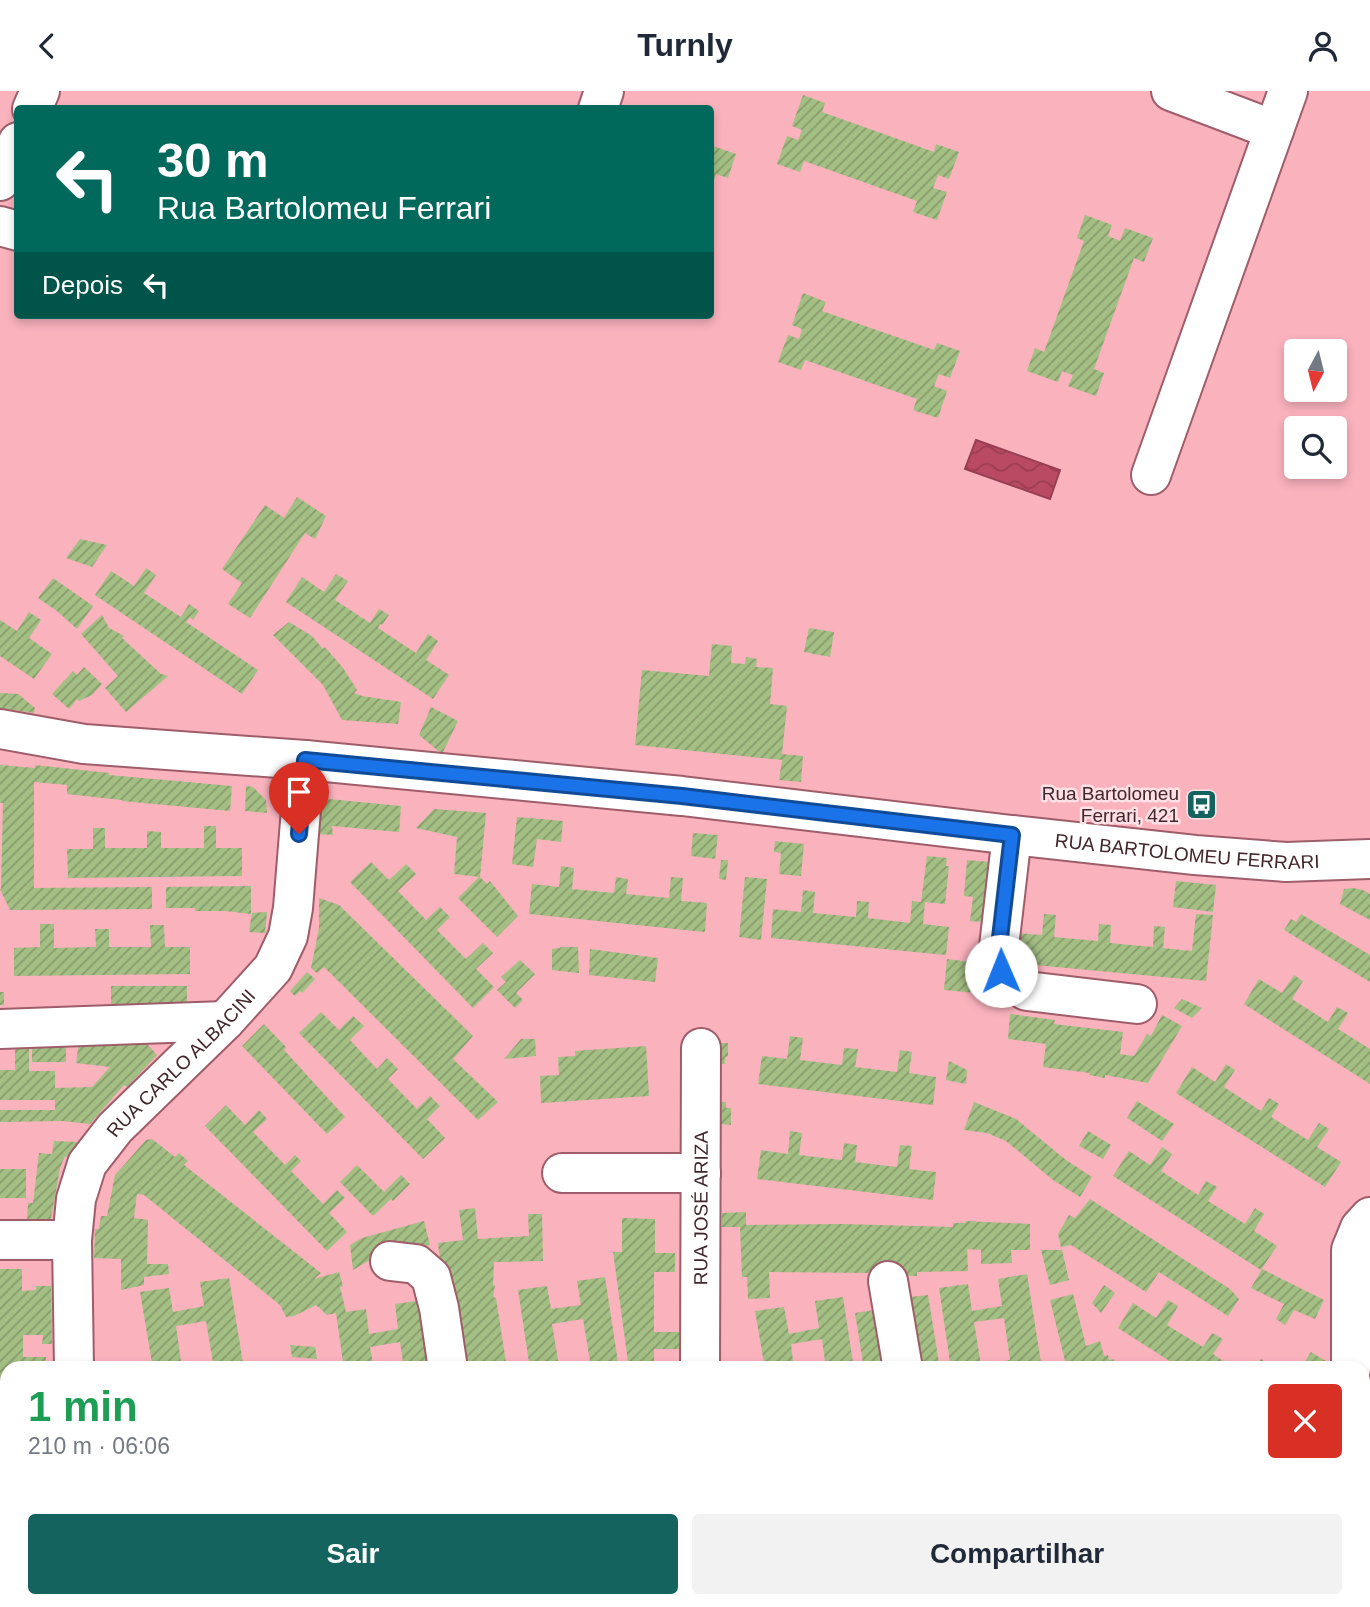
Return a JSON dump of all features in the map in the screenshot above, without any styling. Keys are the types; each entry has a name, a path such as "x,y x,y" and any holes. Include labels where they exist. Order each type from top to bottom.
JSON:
{"street":[{"path":"1171,91 1274,130"},
{"path":"1151,475 1289,91"},
{"name":"RUA BARTOLOMEU FERRARI","path":"0,729 84,744 305,760 682,796 1195,855 1286,862 1370,859"},
{"name":"RUA CARLO ALBACINI","path":"74,1361 72,1240 76,1199 87,1164 115,1128 225,1021 273,968 288,936 293,908 305,760"},
{"path":"1012,835 998,955 1001,971 1012,983 1027,991 1137,1004"},
{"path":"0,1029 225,1021"},
{"name":"RUA JOSÉ ARIZA","path":"699,1361 701,1048"},
{"path":"562,1173 701,1173"},
{"path":"1351,1361 1351,1250 1360,1228 1370,1217"},
{"path":"0,1240 72,1240"},
{"path":"390,1261 416,1264 431,1277 439,1308 447,1361"},
{"path":"888,1281 901,1361"}],"water":[{"path":"976,440 1060,470 1050,499 965,469"}],"building":[{"path":"803,95 825,103 822,112 934,152 936,144 959,152 949,179 938,175 933,188 947,192 937,220 913,212 917,201 804,161 800,172 777,164 787,136 798,140 802,130 792,126"},
{"path":"714,146 736,154 728,178 716,174 714,180"},
{"path":"1085,215 1112,225 1108,236 1120,241 1125,228 1153,238 1144,262 1134,258 1094,369 1104,373 1096,396 1068,386 1073,375 1062,371 1058,382 1027,371 1035,348 1044,352 1084,241 1077,238"},
{"path":"803,293 826,302 822,311 934,350 937,343 960,351 950,378 939,374 934,386 947,391 938,418 913,410 917,399 805,360 801,370 778,362 788,335 799,339 802,329 792,325"},
{"path":"297,497 326,516 315,539 305,533 250,618 228,604 242,583 222,569 265,505 284,518"},
{"path":"80,539 107,545 92,567 66,558"},
{"path":"146,568 156,575 144,593 181,617 189,604 199,611 193,620 190,617 186,622 258,670 242,694 95,595 111,571 134,586"},
{"path":"336,574 348,581 335,600 370,623 379,609 389,615 378,628 416,653 428,634 438,641 426,660 449,675 433,699 286,602 302,577 324,592"},
{"path":"53,578 93,606 77,629 38,598"},
{"path":"29,612 41,620 29,638 52,654 34,679 0,656 0,620 17,631"},
{"path":"102,615 109,628 124,636 122,638 161,674 168,676 126,712 105,688 118,676 81,634"},
{"path":"289,622 312,636 323,649 325,647 357,690 354,693 401,702 398,724 342,720 323,685 273,635"},
{"path":"809,628 834,632 830,657 804,652"},
{"path":"712,644 732,646 731,663 745,664 746,657 757,659 756,667 773,668 770,704 787,706 782,754 803,756 801,782 779,780 782,760 635,745 642,670 709,676"},
{"path":"84,667 102,684 92,695 79,701 77,699 69,709 52,694 73,671 77,675"},
{"path":"0,693 18,694 35,708 34,713 0,708"},
{"path":"431,707 458,721 442,754 419,735"},
{"path":"0,765 35,768 35,765 232,786 230,811 67,794 67,785 34,782 34,888 152,887 152,909 10,910 0,889 3,803 0,803"},
{"path":"246,786 253,787 266,800 267,813 245,811"},
{"path":"329,799 401,806 399,832 332,826 333,835 320,834 320,810"},
{"path":"434,809 486,813 480,877 487,884 490,881 518,916 497,937 458,898 479,877 454,874 457,837 416,828"},
{"path":"517,817 563,821 561,842 537,839 533,867 512,864"},
{"path":"204,826 216,826 216,848 242,848 242,876 68,878 67,849 93,849 93,828 105,828 105,848 147,848 147,831 161,832 161,848 204,848"},
{"path":"693,833 718,835 715,859 691,856"},
{"path":"775,841 804,844 801,876 779,874 781,853 774,852"},
{"path":"927,856 947,858 946,866 949,866 945,904 925,902 923,924 949,927 946,955 771,938 773,909 801,912 803,890 815,892 813,913 856,917 857,901 869,902 868,918 910,923 912,901 921,902"},
{"path":"721,860 728,860 726,880 719,879"},
{"path":"967,860 989,862 983,922 970,921 973,897 964,896"},
{"path":"371,862 389,880 406,864 416,874 398,891 426,920 440,907 450,917 437,930 466,959 483,943 493,953 476,969 494,987 473,1008 350,882"},
{"path":"561,866 574,868 572,889 614,893 616,877 628,879 626,894 669,898 671,877 683,878 681,901 707,903 705,932 529,914 532,884 559,887"},
{"path":"745,877 767,879 761,940 739,937"},
{"path":"1176,881 1216,885 1213,912 1173,907"},
{"path":"251,886 251,914 166,908 166,887"},
{"path":"1353,888 1370,894 1370,920 1340,904 1344,889"},
{"path":"319,898 339,905 473,1036 453,1059 498,1102 478,1120 324,967 317,973 311,968 319,928"},
{"path":"267,912 265,933 249,932 252,913"},
{"path":"1044,914 1056,915 1054,937 1098,941 1099,924 1111,925 1110,943 1153,947 1154,926 1165,927 1163,948 1192,951 1196,914 1213,915 1206,981 1013,963 1015,933 1042,935"},
{"path":"1301,914 1370,955 1370,982 1284,930 1291,919 1296,922"},
{"path":"40,924 54,924 54,948 96,947 95,929 109,929 109,947 151,947 150,925 164,925 165,947 190,947 190,974 14,976 14,948 40,947"},
{"path":"578,947 579,973 552,970 552,949"},
{"path":"590,949 658,958 655,982 589,975"},
{"path":"947,959 979,963 976,993 944,990"},
{"path":"520,960 535,974 516,993 523,1000 515,1008 497,990 506,982 501,977"},
{"path":"307,972 315,979 302,993 300,991 295,996 290,991"},
{"path":"1294,975 1303,981 1292,999 1328,1022 1337,1007 1348,1013 1338,1029 1370,1049 1370,1084 1244,1004 1259,979 1282,993"},
{"path":"111,986 187,986 187,1005 111,1005"},
{"path":"0,992 4,992 4,1005 0,1005"},
{"path":"1182,999 1202,1008 1192,1018 1174,1008"},
{"path":"321,1012 339,1030 353,1016 364,1026 350,1040 377,1069 387,1058 398,1069 388,1079 417,1109 430,1096 440,1106 427,1119 445,1138 423,1159 299,1033"},
{"path":"1010,1014 1055,1020 1054,1024 1123,1032 1120,1054 1134,1056 1147,1034 1151,1036 1162,1015 1182,1026 1148,1083 1043,1067 1046,1044 1008,1039"},
{"path":"264,1024 345,1117 327,1134 242,1046"},
{"path":"790,1036 803,1038 800,1060 842,1065 844,1048 858,1049 855,1067 897,1072 900,1050 912,1052 909,1073 936,1077 933,1105 758,1084 762,1056 787,1059"},
{"path":"521,1039 535,1039 536,1056 504,1059"},
{"path":"32,1041 66,1041 66,1062 32,1062"},
{"path":"133,1041 136,1044 147,1044 157,1055 127,1087 124,1085 90,1124 63,1121 0,1122 0,1110 55,1110 55,1100 0,1100 0,1070 15,1070 15,1049 29,1049 29,1071 55,1071 55,1088 92,1087 110,1067 76,1063 79,1042"},
{"path":"720,1043 728,1043 725,1064 720,1064"},
{"path":"646,1046 649,1096 541,1103 540,1076 559,1075 558,1057 575,1056 575,1051"},
{"path":"949,1061 967,1070 966,1084 946,1080"},
{"path":"1226,1064 1235,1070 1224,1087 1261,1111 1269,1098 1279,1104 1271,1117 1308,1140 1319,1123 1329,1129 1317,1147 1341,1162 1325,1187 1176,1093 1192,1067 1215,1082"},
{"path":"1137,1101 1174,1124 1162,1141 1127,1118"},
{"path":"721,1102 726,1102 726,1108 731,1108 731,1125 721,1124"},
{"path":"974,1102 1016,1119 1066,1160 1092,1177 1080,1197 1053,1180 1006,1141 987,1133 964,1130"},
{"path":"226,1105 245,1125 259,1110 267,1119 253,1132 285,1165 295,1155 301,1161 291,1171 323,1204 337,1190 345,1198 329,1213 347,1232 327,1251 205,1126"},
{"path":"790,1131 802,1133 799,1155 842,1160 844,1143 857,1145 855,1162 897,1167 900,1145 912,1146 909,1169 936,1172 933,1200 757,1179 761,1150 788,1154"},
{"path":"1088,1131 1111,1145 1103,1159 1079,1146"},
{"path":"152,1139 175,1157 179,1153 188,1161 184,1165 321,1273 314,1279 339,1272 346,1312 366,1309 369,1334 398,1329 395,1304 424,1300 434,1361 403,1361 400,1342 370,1347 373,1361 343,1361 336,1313 327,1315 316,1305 286,1317 280,1305 144,1195 137,1194 134,1218 148,1220 147,1264 168,1264 169,1274 144,1277 144,1285 121,1290 121,1259 94,1258 95,1229 99,1229 101,1216 107,1216 115,1175 146,1140"},
{"path":"54,1141 78,1142 67,1157 65,1156 60,1168 51,1219 27,1220 28,1203 33,1203 39,1153 52,1154"},
{"path":"1162,1147 1172,1154 1161,1171 1198,1195 1206,1181 1217,1187 1208,1201 1245,1224 1255,1208 1264,1214 1254,1231 1277,1246 1261,1270 1113,1176 1129,1151 1150,1165"},
{"path":"357,1165 384,1192 401,1175 410,1184 373,1216 340,1182"},
{"path":"0,1169 26,1169 26,1198 0,1198"},
{"path":"1090,1199 1230,1289 1239,1299 1228,1316 1159,1272 1146,1292 1071,1245 1061,1247 1058,1234 1069,1215 1075,1218"},
{"path":"475,1208 478,1239 529,1236 528,1214 542,1214 543,1261 494,1262 493,1297 496,1298 506,1361 457,1361 444,1296 438,1243 463,1240 459,1210"},
{"path":"746,1212 746,1225 953,1227 953,1223 966,1221 1030,1224 1030,1250 1011,1250 1012,1263 981,1264 981,1250 967,1249 968,1271 917,1272 917,1276 888,1276 871,1280 871,1273 769,1272 770,1298 748,1299 747,1277 742,1277 740,1227 722,1227 722,1213"},
{"path":"622,1218 655,1219 655,1253 675,1253 675,1272 654,1272 654,1332 679,1332 679,1349 654,1349 654,1361 628,1361 613,1252 622,1252"},
{"path":"424,1221 430,1245 370,1260 353,1270 350,1245 362,1238"},
{"path":"1041,1250 1062,1250 1069,1280 1050,1285"},
{"path":"0,1269 22,1269 22,1291 36,1290 36,1286 51,1286 52,1344 42,1344 43,1335 23,1335 23,1357 46,1357 46,1361 0,1361"},
{"path":"1262,1269 1324,1300 1315,1319 1294,1310 1285,1325 1276,1319 1284,1304 1251,1288"},
{"path":"1027,1274 1041,1361 1004,1361 1010,1360 1004,1318 974,1322 980,1361 950,1361 939,1288 968,1284 972,1311 1002,1306 998,1279"},
{"path":"605,1277 618,1361 590,1361 583,1319 552,1324 558,1361 529,1361 518,1290 547,1286 551,1309 581,1305 577,1281"},
{"path":"229,1278 243,1361 213,1361 206,1321 176,1326 181,1361 152,1361 140,1292 169,1288 173,1312 204,1306 200,1282"},
{"path":"1104,1285 1115,1293 1101,1313 1092,1303"},
{"path":"1073,1294 1086,1346 1100,1341 1104,1356 1108,1355 1109,1360 1114,1361 1065,1361 1050,1300"},
{"path":"928,1295 939,1361 919,1361 910,1297"},
{"path":"843,1297 853,1361 825,1361 822,1339 791,1344 793,1361 764,1361 755,1311 784,1307 789,1334 819,1328 815,1301"},
{"path":"1168,1300 1178,1306 1167,1325 1203,1347 1212,1333 1223,1339 1213,1354 1223,1361 1170,1361 1118,1328 1133,1303 1156,1318"},
{"path":"874,1310 883,1361 863,1361 855,1313"},
{"path":"290,1345 315,1347 317,1359 292,1357"},
{"path":"1311,1352 1326,1361 1305,1361"}],"place":[{"name":"Rua Bartolomeu Ferrari, 421","path":"1202,804"}],"route":[{"path":"299,834 305,760 682,796 1012,835 998,955 1001,971"}]}
